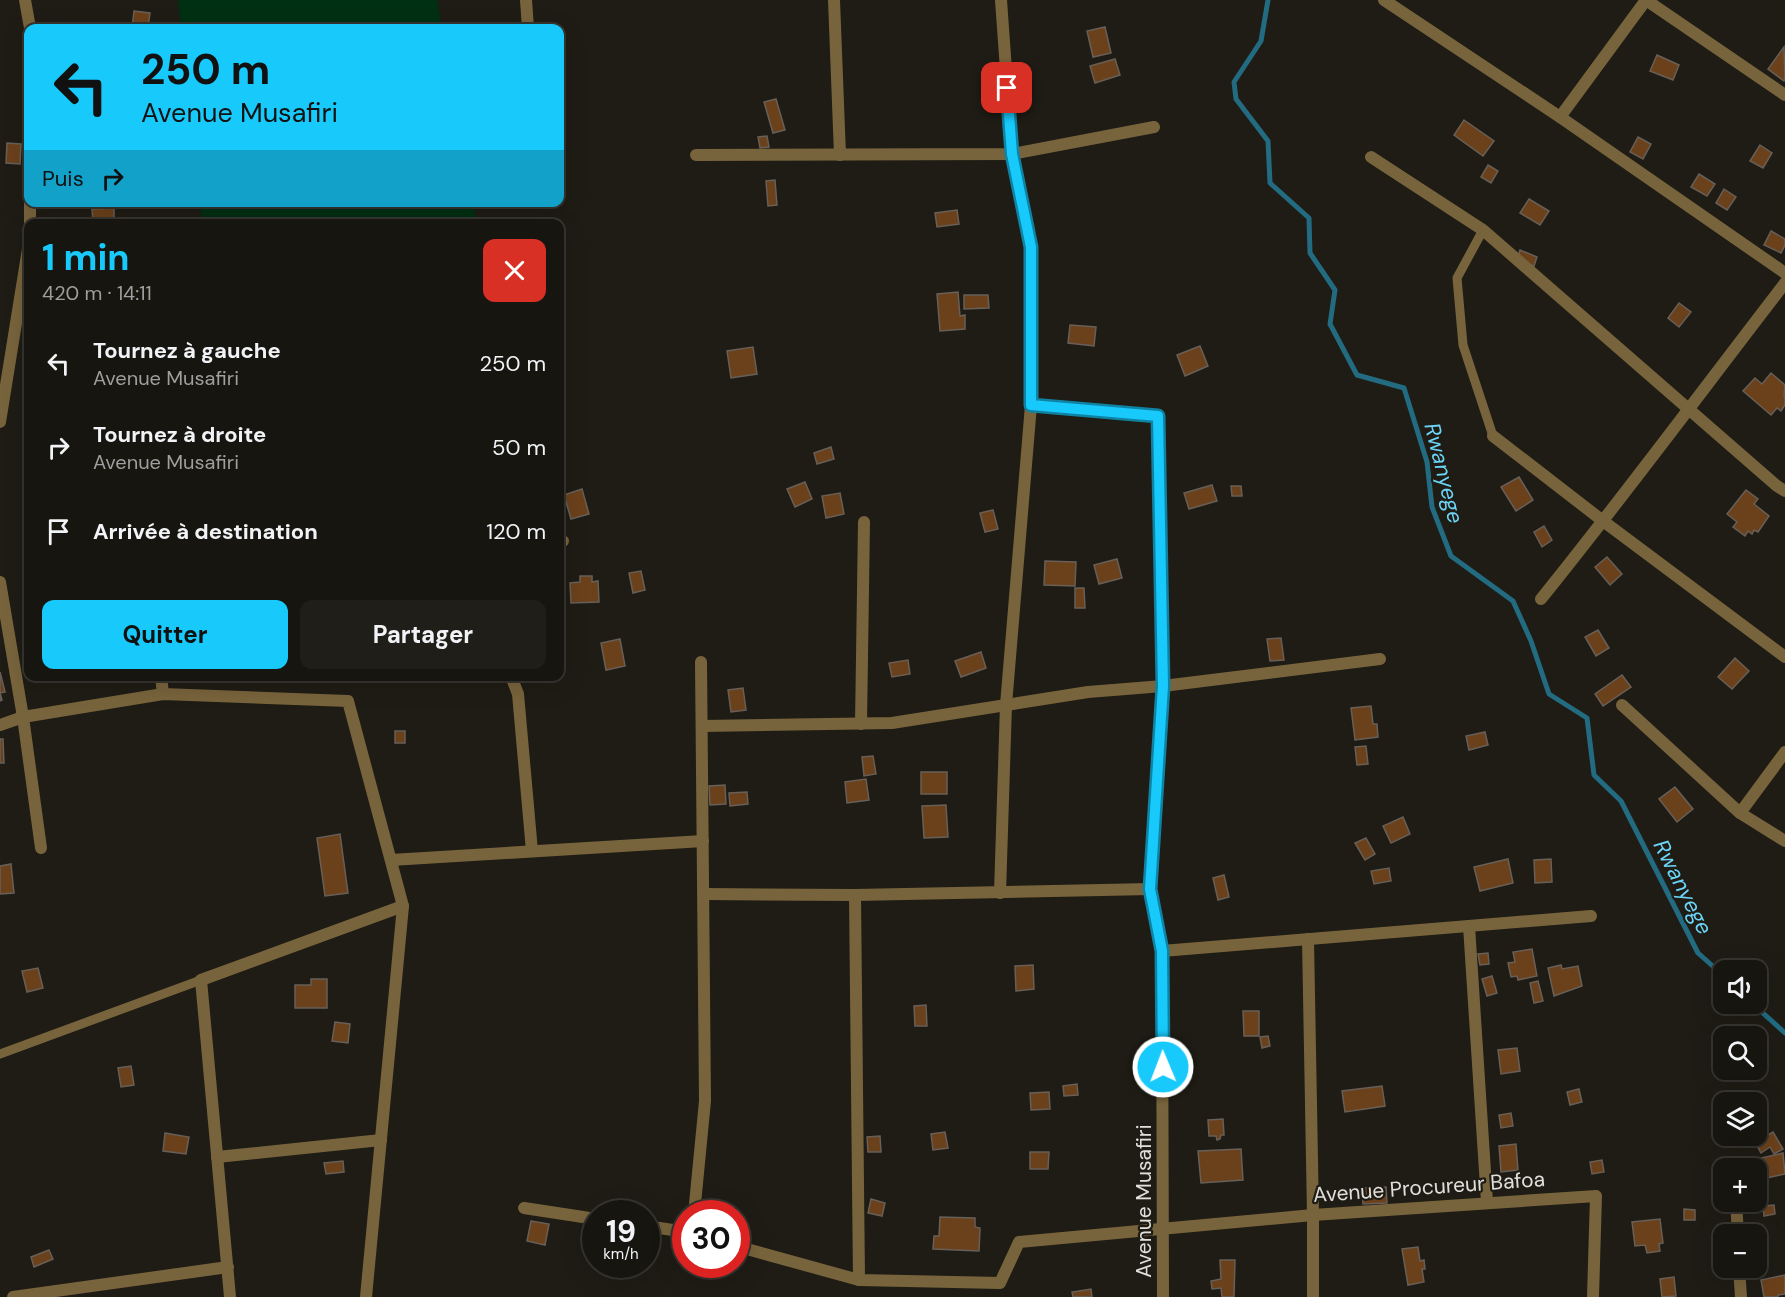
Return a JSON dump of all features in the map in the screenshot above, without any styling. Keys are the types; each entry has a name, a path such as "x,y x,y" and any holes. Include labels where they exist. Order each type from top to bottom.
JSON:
{"street":[{"path":"25,0 29,24"},
{"path":"526,0 528,24"},
{"path":"834,0 840,154"},
{"path":"1000,893 1006,705 1031,405 1031,247 1012,154 1001,0"},
{"path":"1384,0 1560,117 1785,273"},
{"path":"1560,117 1646,0 1785,96"},
{"path":"696,155 1012,154 1154,127"},
{"path":"1371,157 1483,230 1785,491"},
{"path":"0,422 24,274"},
{"path":"1541,599 1604,521 1785,283"},
{"name":"Avenue Musafiri","path":"1031,405 1158,416 1163,686 1150,889 1162,951 1163,1297"},
{"path":"1493,436 1785,657"},
{"path":"861,724 864,522"},
{"path":"0,582 23,717 41,849"},
{"path":"702,726 892,723 1088,692 1163,686 1380,659"},
{"path":"695,1200 705,1101 701,662"},
{"path":"162,681 164,694"},
{"path":"513,681 518,694 532,851"},
{"path":"0,725 23,717 164,694 348,701 404,906 366,1297"},
{"path":"1622,705 1740,813 1785,841"},
{"path":"1740,813 1785,752"},
{"path":"391,860 704,841"},
{"path":"704,894 855,895 1150,889"},
{"path":"855,895 859,1280"},
{"path":"230,1297 201,980 404,906"},
{"path":"1162,951 1591,916"},
{"path":"1469,926 1487,1202"},
{"path":"1308,939 1313,1297"},
{"path":"217,1157 381,1140"},
{"name":"Avenue Procureur Bafoa","path":"1000,1283 1019,1242 1313,1215 1596,1196 1593,1297"},
{"path":"524,1208 582,1217"},
{"path":"750,1250 859,1280 1000,1283 1000,1297"},
{"path":"13,1297 228,1267"},
{"path":"1740,1278 1741,1297"}],"lane":[{"path":"1483,230 1457,278 1464,345 1493,436"},
{"path":"0,1054 201,980"}],"green space":[{"path":"178,0 437,0 441,24 181,24"},
{"path":"200,207 474,207 476,219 202,219"}],"building":[{"path":"134,11 150,13 149,24 132,24"},
{"path":"1105,27 1111,53 1093,57 1087,31"},
{"path":"1784,47 1785,80 1784,81 1768,69"},
{"path":"1657,55 1679,65 1673,80 1650,71"},
{"path":"1115,59 1120,75 1095,83 1090,66"},
{"path":"776,99 785,130 773,133 764,102"},
{"path":"1464,120 1494,141 1483,156 1454,135"},
{"path":"767,136 769,147 760,148 758,137"},
{"path":"1638,137 1651,144 1643,159 1630,152"},
{"path":"7,143 21,144 20,164 6,163"},
{"path":"1760,145 1772,153 1763,168 1750,161"},
{"path":"1488,165 1498,171 1491,183 1481,177"},
{"path":"1699,174 1715,184 1707,196 1691,187"},
{"path":"775,180 777,205 768,206 766,181"},
{"path":"1724,189 1736,197 1727,210 1716,203"},
{"path":"1529,199 1549,211 1540,225 1520,213"},
{"path":"114,208 114,219 93,219 92,209"},
{"path":"957,210 959,224 937,227 935,213"},
{"path":"1771,231 1785,239 1781,253 1764,245"},
{"path":"1520,250 1537,257 1534,266 1517,260"},
{"path":"958,292 960,316 965,315 965,329 940,331 937,294"},
{"path":"964,295 988,295 989,308 964,309"},
{"path":"1679,303 1691,312 1679,327 1668,318"},
{"path":"1070,325 1096,327 1094,346 1068,343"},
{"path":"1200,346 1208,366 1185,376 1177,355"},
{"path":"753,347 757,374 731,378 727,351"},
{"path":"1771,373 1785,385 1785,405 1781,411 1777,408 1771,415 1743,391 1755,378 1762,384"},
{"path":"831,447 834,459 817,464 814,453"},
{"path":"1519,477 1533,500 1516,511 1501,487"},
{"path":"805,482 812,499 795,507 787,489"},
{"path":"1212,485 1217,501 1189,509 1184,493"},
{"path":"1231,486 1241,486 1242,496 1232,496"},
{"path":"582,489 589,514 571,519 564,495"},
{"path":"1746,490 1758,499 1754,504 1769,516 1758,532 1754,530 1752,534 1748,531 1745,536 1733,527 1737,522 1727,514"},
{"path":"840,493 844,514 826,518 822,496"},
{"path":"993,510 998,529 985,532 980,513"},
{"path":"1544,526 1552,540 1542,547 1534,532"},
{"path":"1607,557 1622,574 1610,585 1595,567"},
{"path":"1117,559 1122,578 1099,584 1094,565"},
{"path":"1045,561 1076,562 1075,586 1044,585"},
{"path":"641,571 645,590 633,593 629,573"},
{"path":"580,576 592,576 592,582 598,581 599,602 571,603 570,583 580,582"},
{"path":"1075,588 1084,588 1085,608 1075,608"},
{"path":"1598,630 1609,648 1596,656 1585,637"},
{"path":"1281,638 1284,660 1270,661 1267,639"},
{"path":"620,639 625,666 606,670 601,643"},
{"path":"981,652 986,668 961,677 955,661"},
{"path":"1735,658 1749,671 1732,689 1718,677"},
{"path":"908,660 910,674 892,677 889,663"},
{"path":"0,672 5,692 0,693"},
{"path":"1622,675 1631,687 1603,706 1595,694"},
{"path":"743,688 746,710 731,712 728,690"},
{"path":"1371,706 1373,724 1377,724 1378,737 1355,740 1351,708"},
{"path":"395,731 405,731 405,743 395,743"},
{"path":"1485,732 1488,745 1469,750 1466,736"},
{"path":"0,739 3,739 4,763 0,763"},
{"path":"1366,746 1368,764 1357,765 1355,747"},
{"path":"873,756 876,774 864,776 862,757"},
{"path":"921,772 947,772 947,794 921,794"},
{"path":"866,779 869,800 847,803 845,782"},
{"path":"725,785 726,804 710,805 709,786"},
{"path":"1675,787 1693,809 1677,822 1659,799"},
{"path":"747,792 748,804 730,806 729,793"},
{"path":"946,805 948,837 924,838 922,806"},
{"path":"1403,817 1410,834 1391,843 1383,826"},
{"path":"340,834 348,893 325,896 317,838"},
{"path":"1366,838 1375,854 1365,860 1355,843"},
{"path":"1508,859 1513,883 1480,891 1474,867"},
{"path":"1551,859 1552,882 1535,883 1534,860"},
{"path":"11,864 14,893 0,894 0,866"},
{"path":"1389,868 1391,881 1374,884 1371,871"},
{"path":"1224,875 1229,897 1218,900 1213,878"},
{"path":"1532,949 1537,976 1518,980 1517,976 1511,977 1508,963 1515,962 1513,952"},
{"path":"1488,953 1489,964 1480,965 1478,954"},
{"path":"1033,965 1034,989 1016,991 1015,966"},
{"path":"1561,965 1562,969 1578,966 1582,986 1554,996 1548,968"},
{"path":"38,968 43,988 27,992 22,971"},
{"path":"1492,976 1497,993 1487,996 1482,979"},
{"path":"311,979 327,979 327,1008 295,1008 295,985 311,985"},
{"path":"1538,981 1543,1001 1534,1003 1530,983"},
{"path":"926,1005 927,1026 915,1026 914,1006"},
{"path":"1243,1011 1259,1011 1259,1036 1244,1036"},
{"path":"335,1022 350,1024 348,1043 332,1041"},
{"path":"1268,1036 1270,1046 1262,1048 1260,1037"},
{"path":"1517,1048 1520,1071 1501,1074 1498,1050"},
{"path":"131,1066 134,1085 121,1087 118,1068"},
{"path":"1077,1084 1078,1095 1064,1096 1063,1086"},
{"path":"1382,1086 1385,1106 1345,1112 1342,1091"},
{"path":"1579,1089 1582,1102 1570,1105 1567,1092"},
{"path":"1049,1092 1050,1109 1031,1110 1030,1093"},
{"path":"1511,1113 1513,1126 1501,1128 1499,1115"},
{"path":"1223,1119 1224,1135 1217,1140 1216,1136 1209,1136 1208,1120"},
{"path":"945,1132 948,1148 933,1150 931,1134"},
{"path":"1773,1132 1783,1149 1774,1154 1770,1147 1761,1153 1757,1146 1767,1146 1767,1135"},
{"path":"165,1133 189,1137 186,1154 163,1151"},
{"path":"880,1136 881,1152 868,1152 867,1137"},
{"path":"1516,1144 1518,1170 1501,1172 1499,1146"},
{"path":"1241,1149 1243,1180 1201,1183 1198,1151"},
{"path":"1030,1152 1049,1152 1048,1169 1030,1169"},
{"path":"1783,1153 1785,1174 1767,1178 1767,1158 1761,1158"},
{"path":"1602,1160 1604,1172 1592,1174 1590,1162"},
{"path":"343,1161 344,1172 326,1174 324,1163"},
{"path":"1386,1187 1387,1203 1363,1204 1362,1188"},
{"path":"871,1199 885,1203 882,1216 868,1213"},
{"path":"1774,1205 1775,1214 1764,1216 1767,1206"},
{"path":"1684,1209 1695,1210 1695,1220 1684,1220"},
{"path":"940,1217 975,1218 975,1227 980,1228 979,1251 933,1249 934,1236 939,1236"},
{"path":"1660,1219 1663,1243 1659,1244 1660,1251 1647,1253 1645,1245 1635,1246 1632,1222"},
{"path":"531,1221 549,1224 545,1245 527,1241"},
{"path":"1418,1247 1420,1261 1424,1260 1425,1269 1422,1269 1424,1282 1408,1285 1402,1249"},
{"path":"49,1250 53,1259 34,1267 31,1257"},
{"path":"1220,1260 1235,1260 1234,1297 1222,1297 1221,1288 1212,1289 1211,1281 1221,1279"},
{"path":"1785,1275 1785,1294 1778,1295 1778,1297 1764,1297 1761,1280"},
{"path":"1674,1277 1676,1296 1662,1297 1660,1279"},
{"path":"1091,1289 1092,1297 1073,1297 1072,1292"}],"waterway":[{"name":"Rwanyege","path":"1268,0 1261,41 1234,82 1236,99 1268,141 1270,183 1309,218 1310,253 1335,290 1330,324 1357,375 1404,388 1427,462 1432,507 1451,556 1513,601 1531,641 1549,694 1587,718 1594,775 1621,801 1698,953 1713,966"},
{"name":"Rwanyege","path":"1764,1014 1785,1033"}],"route":[{"path":"1007,88 1012,154 1031,247 1031,405 1158,416 1163,686 1150,889 1162,951 1163,1067"}]}
